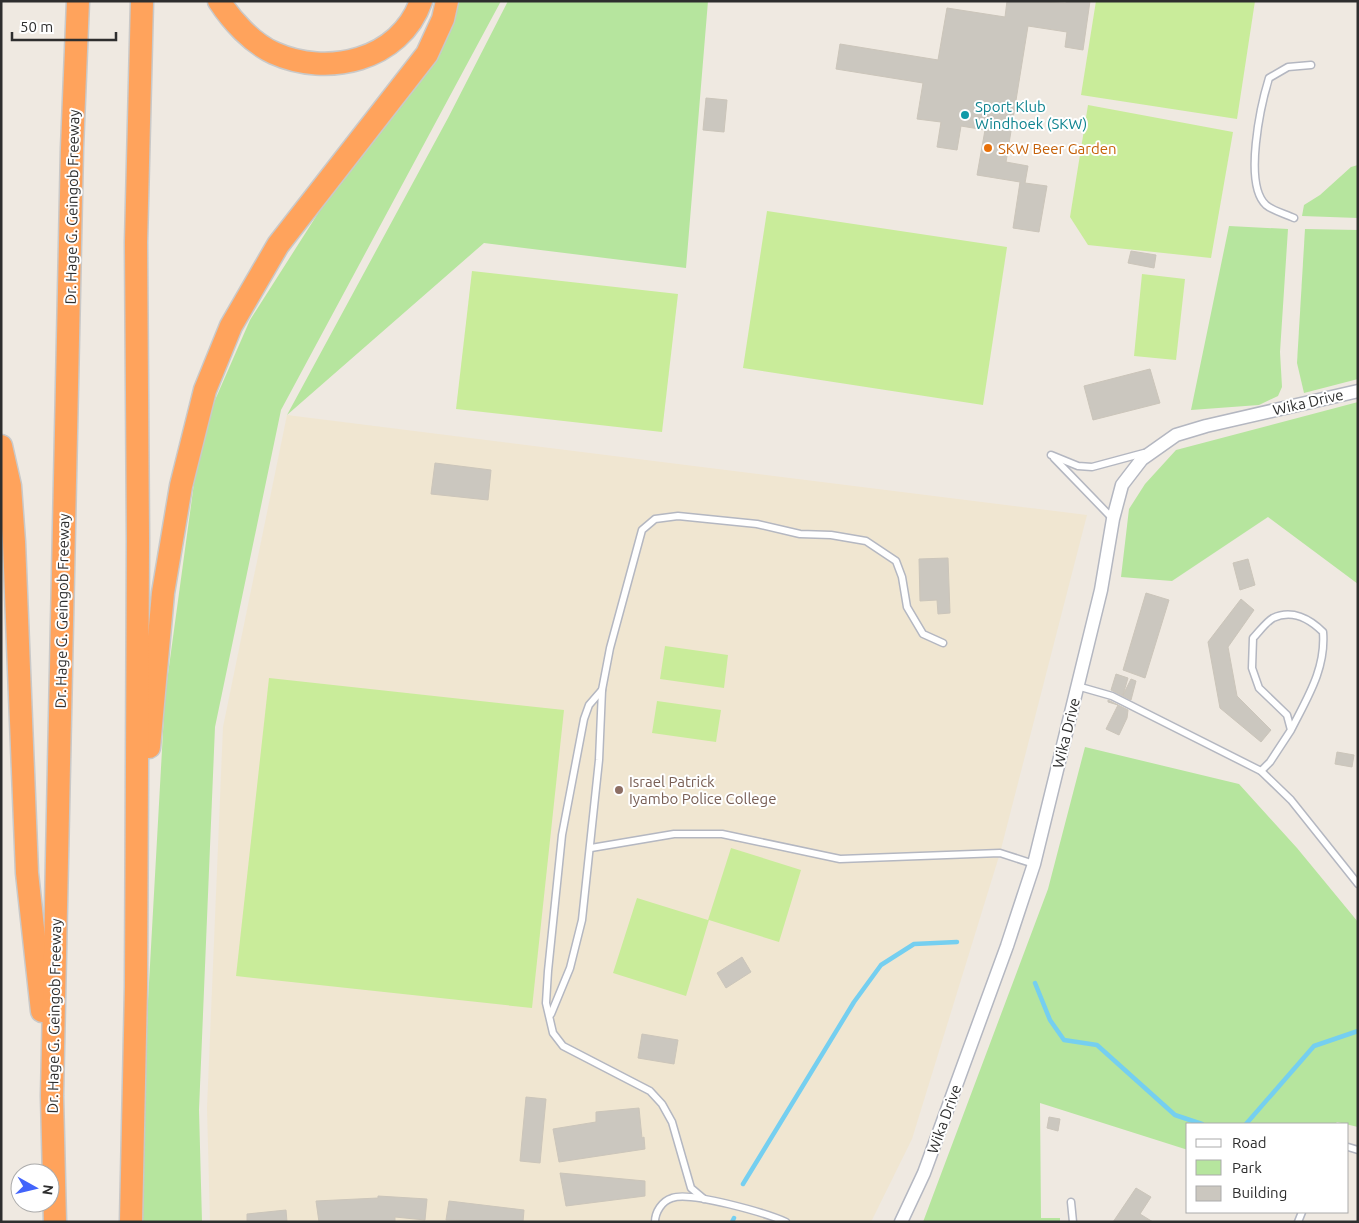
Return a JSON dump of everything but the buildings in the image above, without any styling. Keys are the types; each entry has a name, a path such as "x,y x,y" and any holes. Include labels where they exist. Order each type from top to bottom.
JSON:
{"highway":[{"name":"Dr. Hage G. Geingob Freeway","path":"55,1222 52,1096 72,158 78,1"},
{"path":"131,1222 136,891 136,242 142,1"},
{"path":"219,1 242,30 273,52 302,63 332,66 366,57 389,44 410,23 421,1"},
{"path":"136,891 163,593 181,486 206,390 231,326 278,245 427,54 443,19 448,1"},
{"path":"1,446 10,486 14,542 26,874 52,1096"}],"street":[{"name":"Wika Drive","path":"901,1222 924,1173 1007,946 1034,864 1101,590 1113,518 1122,485 1132,469 1176,436 1206,426 1358,391"}],"lane":[{"path":"1294,218 1266,205 1258,192 1254,152 1262,100 1270,78 1288,67 1311,64"},
{"path":"1113,518 1051,455 1078,466 1092,467 1154,451"},
{"path":"550,1014 570,968 582,920 591,848 602,690 636,544 642,530 655,519 666,516 758,524 778,531 831,535 866,541 896,561 902,577 907,607 923,634 943,644"},
{"path":"1261,771 1270,762 1291,730 1320,670 1325,648 1323,632 1313,622 1297,614 1273,618 1253,638 1252,668 1259,688 1286,716 1291,730"},
{"path":"1078,686 1112,696 1261,771 1291,800 1358,884"},
{"path":"602,690 589,705 584,719 562,835 546,1003 553,1033 562,1046 650,1091 662,1104 672,1122 691,1188 704,1199"},
{"path":"591,848 674,834 722,834 840,859 1000,853 1034,864"},
{"path":"655,1222 655,1216 664,1202 674,1197 704,1199 771,1215 786,1222"},
{"path":"1071,1202 1073,1222"}],"shaded area":[{"name":"Israel Patrick Iyambo Police College","path":"287,415 1087,515 1000,853 912,1139 871,1222 210,1222 207,1108 223,727"}],"green space":[{"path":"458,1 501,1 281,410 215,727 199,1110 202,1222 140,1222 148,1001 165,696 198,454 215,400 250,320 331,193 420,81"},
{"path":"508,1 708,1 686,268 484,243 287,415 448,118"},
{"path":"1096,1 1255,1 1237,119 1081,95"},
{"path":"1088,105 1233,132 1211,258 1088,245 1070,217"},
{"path":"1358,165 1358,218 1302,216 1304,205 1320,195 1351,167"},
{"path":"767,211 1007,247 983,405 743,368"},
{"path":"1229,226 1288,229 1280,352 1282,387 1278,396 1259,405 1191,410"},
{"path":"1305,229 1358,230 1358,379 1304,393 1297,363"},
{"path":"472,271 678,294 662,432 456,409"},
{"path":"1142,274 1185,279 1176,360 1134,356"},
{"path":"1358,402 1358,584 1268,517 1172,581 1121,577 1129,509 1145,484 1176,450"},
{"path":"665,646 728,655 724,688 660,679"},
{"path":"269,678 564,710 532,1008 236,976"},
{"path":"657,701 721,710 716,742 652,733"},
{"path":"1085,747 1239,784 1297,848 1358,922 1358,1127 1349,1125 1349,1123 1337,1122 1186,1123 1186,1149 1040,1103 1041,1218 1060,1218 1060,1222 923,1222 1048,889"},
{"path":"731,848 801,870 779,942 709,920 686,996 613,973 637,898 708,920"}],"waterway":[{"path":"743,1184 854,1002 881,965 914,944 957,942"},
{"path":"1035,983 1050,1020 1064,1040 1097,1045 1175,1115 1199,1123"},
{"path":"1247,1123 1314,1046 1358,1031"},
{"path":"732,1222 734,1218"}],"place":[{"name":"Sport Klub Windhoek (SKW)","path":"965,115"},
{"name":"SKW Beer Garden","path":"988,148"},
{"name":"Israel Patrick Iyambo Police College","path":"619,790"}]}
